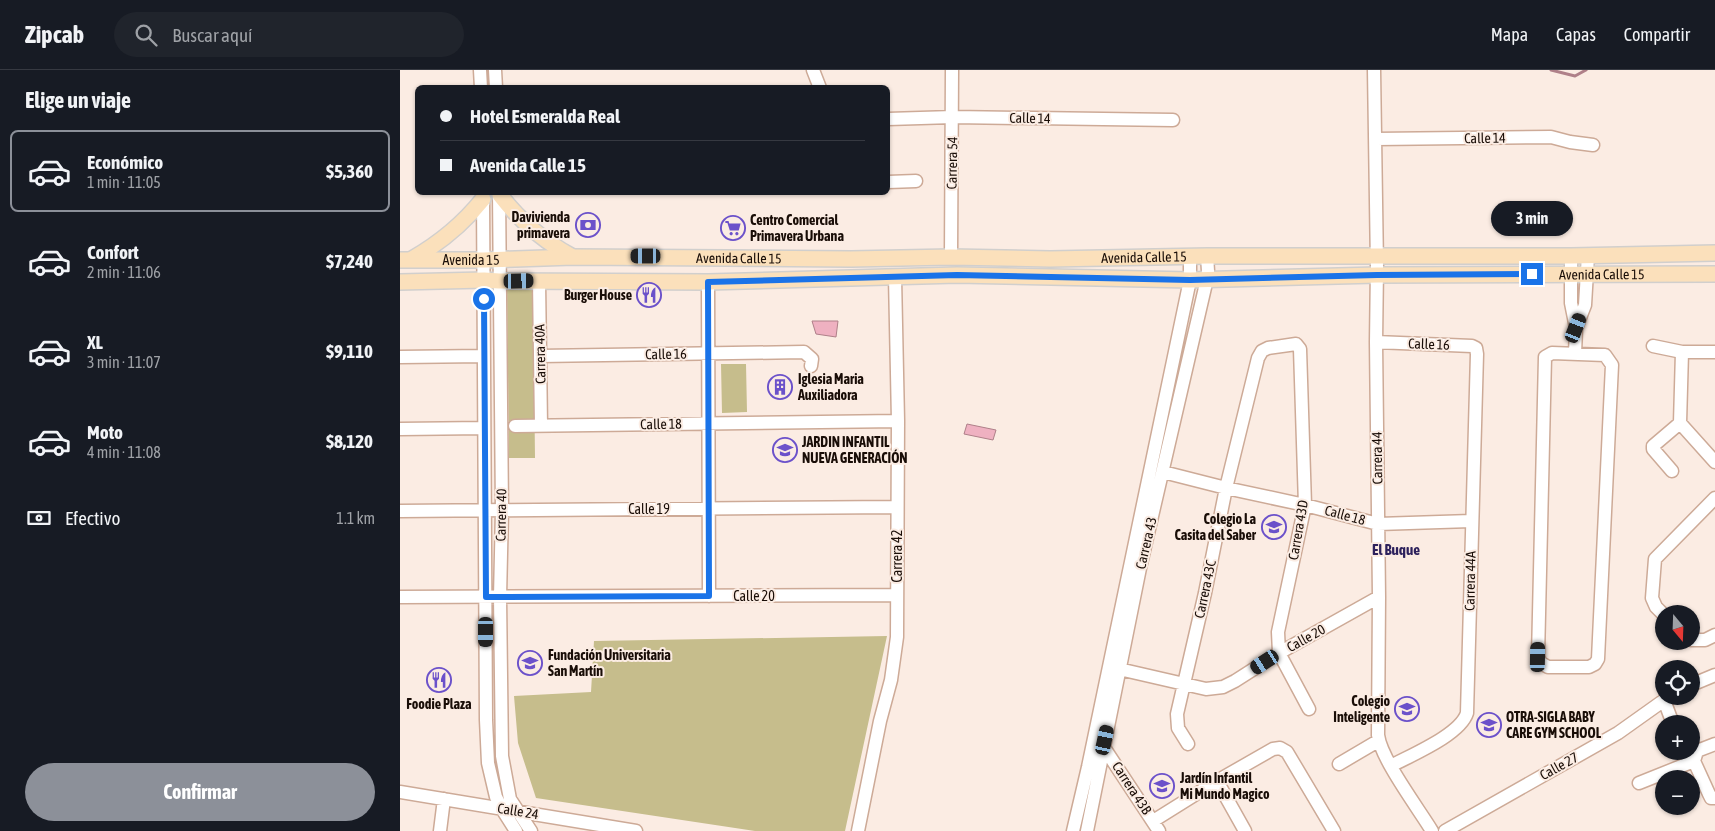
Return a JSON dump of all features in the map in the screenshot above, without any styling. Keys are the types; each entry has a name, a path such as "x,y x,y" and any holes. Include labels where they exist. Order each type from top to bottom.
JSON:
{"main road":[{"path":"500,195 514,214 532,231 573,257"},
{"path":"405,260 442,240 457,228 483,196"},
{"name":"Avenida Calle 15","path":"573,257 851,259 1190,256 1571,256 1715,253"},
{"name":"Avenida 15","path":"405,260 500,260 573,257"},
{"name":"Avenida Calle 15","path":"499,282 708,282 957,275 1190,280 1377,275 1715,274"},
{"name":"Avenida 15","path":"400,282 484,280 499,282"}],"street":[{"path":"480,70 481,85"},
{"path":"496,70 496,85"},
{"path":"813,70 819,85"},
{"name":"Carrera 54","path":"951,257 952,70"},
{"name":"Carrera 44","path":"1374,70 1377,256 1378,740 1391,766 1432,831"},
{"name":"Calle 14","path":"890,118 1173,120"},
{"name":"Calle 14","path":"1376,139 1551,137 1570,142 1593,144"},
{"path":"890,182 916,181"},
{"name":"Carrera 40","path":"499,195 502,756 510,799 531,831"},
{"name":"Carrera 40","path":"483,196 486,710 488,763 496,797 516,831"},
{"path":"1576,328 1585,305 1588,255"},
{"name":"Carrera 43","path":"1073,831 1190,280 1190,256"},
{"name":"Carrera 43","path":"1087,831 1140,568 1207,279 1207,256"},
{"path":"1571,256 1571,304 1576,328 1575,354"},
{"name":"Carrera 42","path":"858,831 894,659 897,630 898,421 895,277"},
{"name":"Carrera 40A","path":"539,281 541,426"},
{"path":"708,282 709,596"},
{"name":"Calle 16","path":"1376,342 1472,346 1476,348 1477,354"},
{"name":"Carrera 43D","path":"1268,348 1296,344 1300,349 1305,505 1278,632 1279,653 1309,709"},
{"path":"1653,346 1682,352 1715,352"},
{"name":"Carrera 43C","path":"1188,744 1177,724 1183,683 1205,593 1226,488 1258,358 1262,351 1268,348"},
{"name":"Calle 16","path":"540,356 804,352 812,359 812,366"},
{"path":"1682,352 1680,423 1715,462"},
{"path":"1552,353 1575,354 1604,355 1612,365 1598,659 1595,664 1589,667 1548,666 1541,663 1538,657 1546,357 1552,353"},
{"name":"Carrera 44A","path":"1391,766 1452,732 1462,723 1467,713 1477,354"},
{"path":"400,357 484,356"},
{"name":"Calle 18","path":"515,426 898,421"},
{"path":"1672,471 1653,450 1653,446 1680,423"},
{"path":"400,429 484,428"},
{"name":"Calle 18","path":"1163,472 1378,524 1471,521"},
{"path":"1655,605 1652,598 1655,560 1715,498"},
{"name":"Calle 19","path":"400,511 897,507"},
{"name":"Calle 20","path":"400,598 897,595"},
{"name":"Calle 20","path":"1120,670 1206,689 1222,687 1379,597"},
{"path":"1700,640 1715,635"},
{"path":"1700,681 1715,675"},
{"name":"Calle 27","path":"1445,831 1618,733 1657,705"},
{"path":"1340,764 1378,740"},
{"path":"1700,750 1715,744"},
{"name":"Carrera 43B","path":"1103,746 1156,826"},
{"path":"1156,826 1217,781 1273,749 1280,748 1287,752 1334,831"},
{"path":"1638,783 1684,760"},
{"path":"1689,760 1709,794 1712,798 1715,798"},
{"path":"1217,781 1245,831"},
{"name":"Calle 24","path":"400,792 636,831"},
{"path":"440,831 444,798"}],"shaded area":[{"path":"533,287 535,458 509,458 507,288"},
{"path":"812,321 838,321 836,337 816,334"},
{"path":"721,364 746,364 747,412 722,413"},
{"path":"967,424 996,430 993,440 964,434"},
{"path":"887,636 845,831 755,831 536,798 518,743 514,696 591,692 594,641"}],"waterway":[{"path":"1551,70 1575,76 1586,70"}],"place":[{"name":"Davivienda primavera","path":"588,225"},
{"name":"Centro Comercial Primavera Urbana","path":"733,228"},
{"name":"Burger House","path":"649,295"},
{"name":"Iglesia Maria Auxiliadora","path":"780,387"},
{"name":"JARDIN INFANTIL NUEVA GENERACIÓN","path":"785,450"},
{"name":"Colegio La Casita del Saber","path":"1274,527"},
{"name":"Fundación Universitaria San Martín","path":"530,663"},
{"name":"Foodie Plaza","path":"439,680"},
{"name":"Colegio Inteligente","path":"1407,709"},
{"name":"OTRA-SIGLA BABY CARE GYM SCHOOL","path":"1489,725"},
{"name":"Jardín Infantil Mi Mundo Magico","path":"1162,786"}],"district":[{"name":"El Buque","path":"1396,550"}],"route":[{"path":"484,299 486,597 709,596 708,282 957,275 1190,280 1377,275 1532,274"}]}
